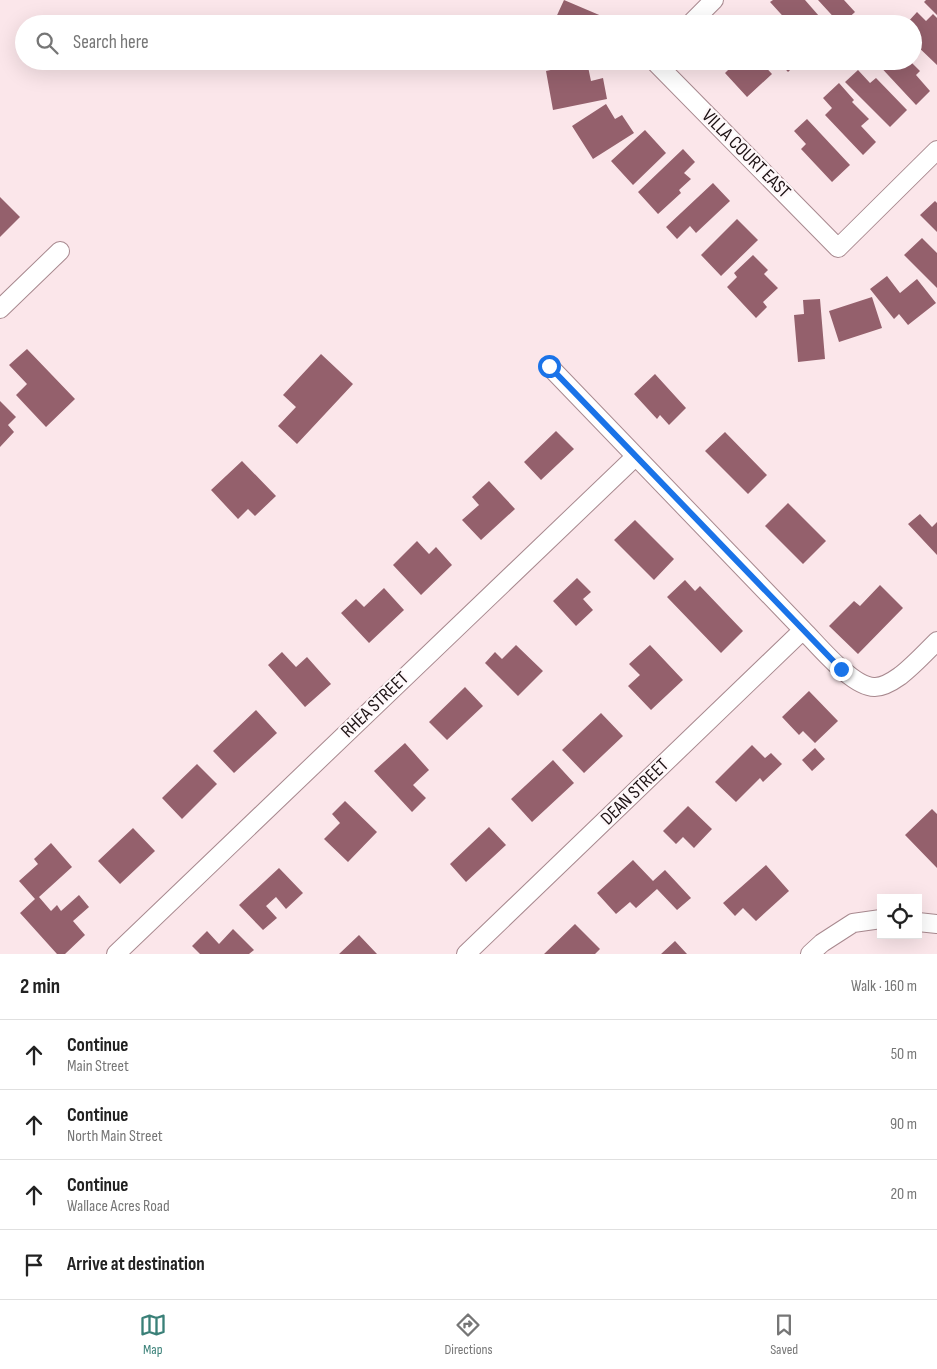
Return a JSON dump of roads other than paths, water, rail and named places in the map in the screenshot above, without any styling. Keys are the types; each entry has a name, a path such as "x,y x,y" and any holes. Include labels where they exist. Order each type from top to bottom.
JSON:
{"street":[{"path":"699,15 714,0"},
{"name":"VILLA COURT EAST","path":"663,70 838,248 937,150"},
{"path":"0,309 60,251"},
{"path":"549,366 803,630 853,679 874,688 891,682 937,641"},
{"name":"RHEA STREET","path":"116,954 635,457"},
{"name":"DEAN STREET","path":"466,954 803,630"},
{"path":"810,954 822,943 853,923 877,919"},
{"path":"922,922 937,924"}]}
